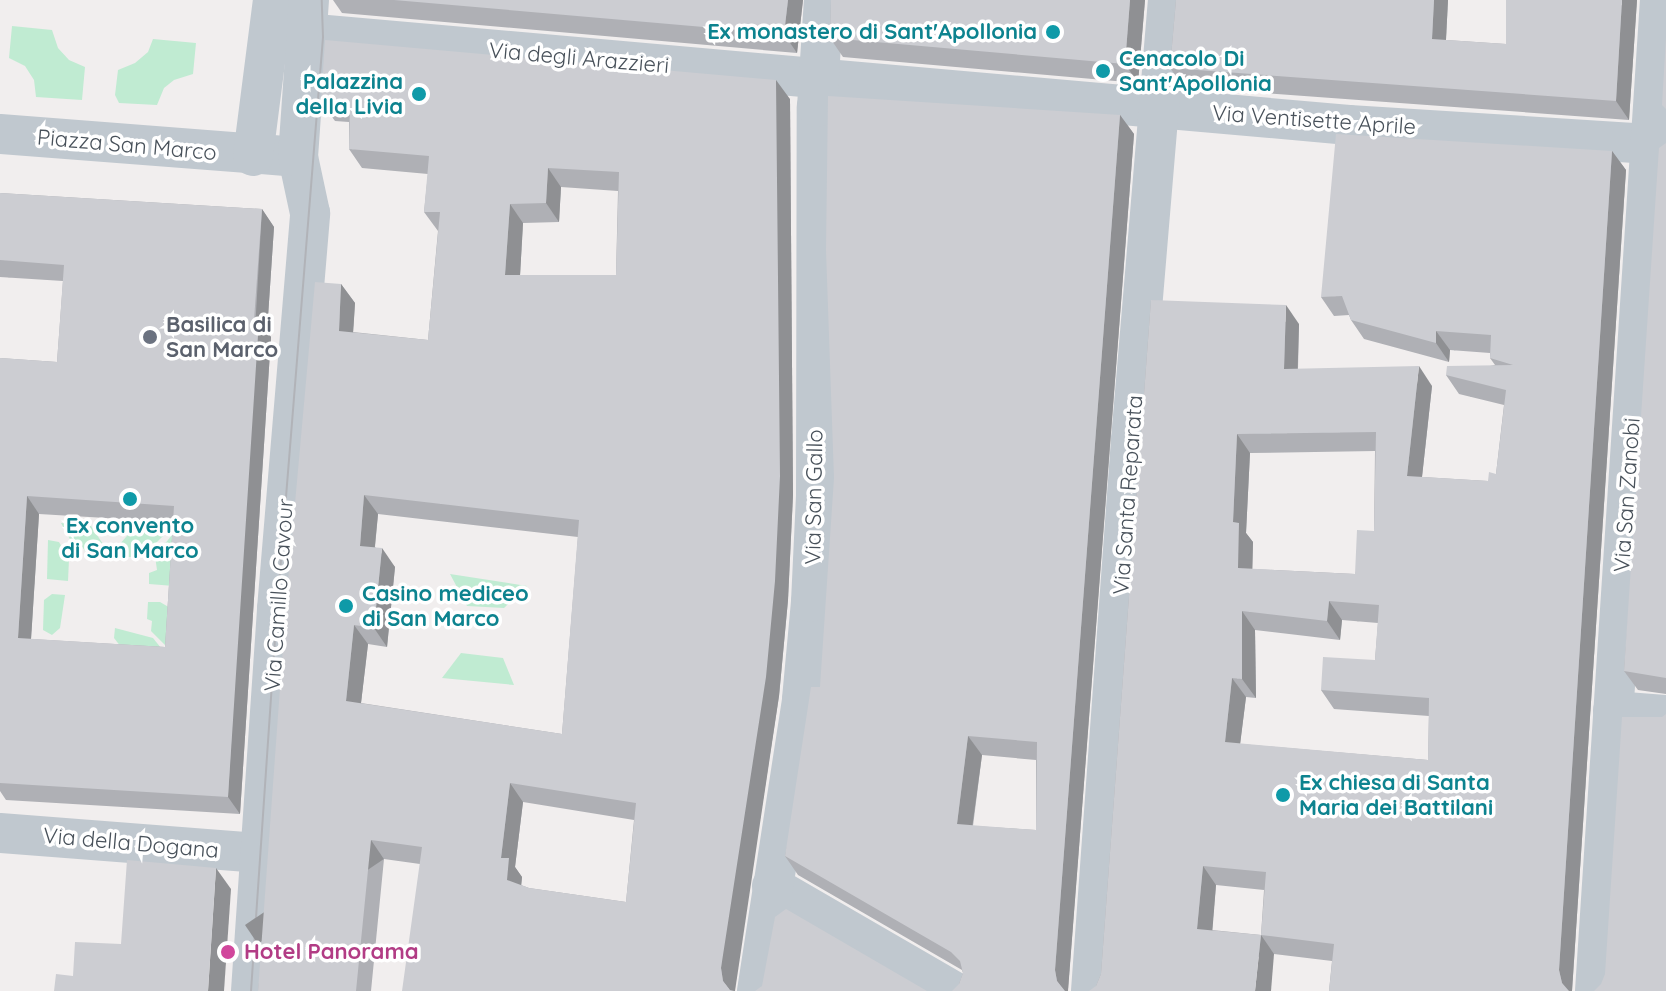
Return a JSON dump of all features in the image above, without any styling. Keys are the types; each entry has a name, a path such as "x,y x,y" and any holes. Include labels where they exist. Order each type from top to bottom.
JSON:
{"street":[{"name":"Via San Gallo","path":"757,991 802,699 811,602 816,496 819,79 824,0"},
{"name":"Via Santa Reparata","path":"1091,991 1131,440 1168,0"},
{"name":"Via San Zanobi","path":"1595,991 1613,711 1658,144 1660,0"},
{"name":"Via degli Arazzieri","path":"299,20 819,79"},
{"path":"253,156 299,20"},
{"path":"298,157 299,20"},
{"name":"Via Ventisette Aprile","path":"819,79 1160,108 1658,144"},
{"name":"Piazza San Marco","path":"0,134 253,156 298,157"},
{"name":"Via Camillo Cavour","path":"251,991 309,200 298,157"},
{"path":"1613,711 1666,715"},
{"name":"Via della Dogana","path":"0,833 262,853"},
{"path":"772,886 953,991"}],"green space":[{"path":"12,26 52,30 58,48 69,60 85,67 82,100 36,97 34,80 25,66 9,58"},
{"path":"153,39 196,43 193,74 174,80 164,88 157,105 119,103 115,95 118,70 135,63 148,52"},
{"path":"61,523 91,526 103,544 102,555 88,555 80,544 71,541"},
{"path":"133,529 169,530 150,549 134,557 120,557 119,545"},
{"path":"172,535 177,535 174,586 149,584 149,573 157,570 155,556"},
{"path":"48,540 59,542 69,559 68,581 47,579"},
{"path":"450,574 527,586 504,608 467,606"},
{"path":"52,594 65,595 60,628 52,635 43,630 44,600"},
{"path":"148,602 160,602 172,609 170,644 165,645 151,631 152,621 147,619"},
{"path":"115,628 153,638 161,648 121,647 114,638"},
{"path":"461,653 503,658 514,685 442,678"}],"building":[{"path":"394,0 788,0 784,34"},
{"name":"Ex monastero di Sant'Apollonia","path":"831,0 1130,0 1125,64 830,38"},
{"path":"1176,0 1434,0 1432,39 1506,44 1506,0 1622,0 1616,101 1170,68"},
{"path":"1666,38 1666,109 1662,105"},
{"path":"325,40 776,80 780,476 766,677 721,968 723,981 734,991 402,991 422,847 371,840 356,991 258,991 287,592 315,282 341,284 339,331 428,340 440,212 424,212 429,156 349,149 350,104 321,102","holes":["548,168 619,172 616,275 505,275 510,204 546,203","364,495 579,520 562,734 346,701 354,625 374,628 382,548 360,546","510,783 636,803 626,902 529,888 507,880 509,858 501,858"]},
{"path":"828,96 1120,115 1055,970 1057,981 1065,991 952,991 963,973 960,961 951,952 785,856 811,687 820,687 834,478 826,250","holes":["968,736 1037,742 1036,830 957,824"]},
{"path":"1336,134 1612,151 1559,970 1562,983 1569,991 1329,991 1334,944 1261,935 1255,991 1089,991 1096,986 1101,974 1151,300 1286,305 1284,369 1419,366 1407,476 1488,481 1489,472 1496,474 1506,390 1446,375 1447,366 1513,365 1490,358 1491,335 1436,331 1436,343 1351,320 1342,296 1321,297","holes":["1376,432 1374,531 1357,530 1355,574 1238,568 1239,523 1233,522 1237,434","1329,601 1379,605 1375,660 1323,657 1321,690 1429,698 1428,760 1225,742 1232,678 1242,679 1242,611 1327,621","1203,866 1266,872 1261,935 1197,929"]},
{"path":"1666,143 1666,678 1624,671 1659,148"},
{"name":"Ex convento di San Marco","path":"0,193 262,209 254,320 259,320 228,797 0,783 0,358 57,362 64,265 0,260","holes":["27,496 174,506 165,647 18,638"]},
{"path":"1666,714 1666,991 1594,991 1605,974 1622,717 1662,717"},
{"path":"127,860 216,868 208,991 54,991 56,974 73,976 75,942 121,944"},
{"path":"786,909 927,991 755,991 762,986 775,917"}],"tram line":[{"path":"251,991 277,609 323,37 322,0"}],"place":[{"name":"Ex monastero di Sant'Apollonia","path":"1053,32"},
{"name":"Cenacolo Di Sant'Apollonia","path":"1103,71"},
{"name":"Palazzina della Livia","path":"419,94"},
{"name":"Basilica di San Marco","path":"150,337"},
{"name":"Ex convento di San Marco","path":"130,499"},
{"name":"Casino mediceo di San Marco","path":"346,606"},
{"name":"Ex chiesa di Santa Maria dei Battilani","path":"1283,795"},
{"name":"Hotel Panorama","path":"228,952"}]}
